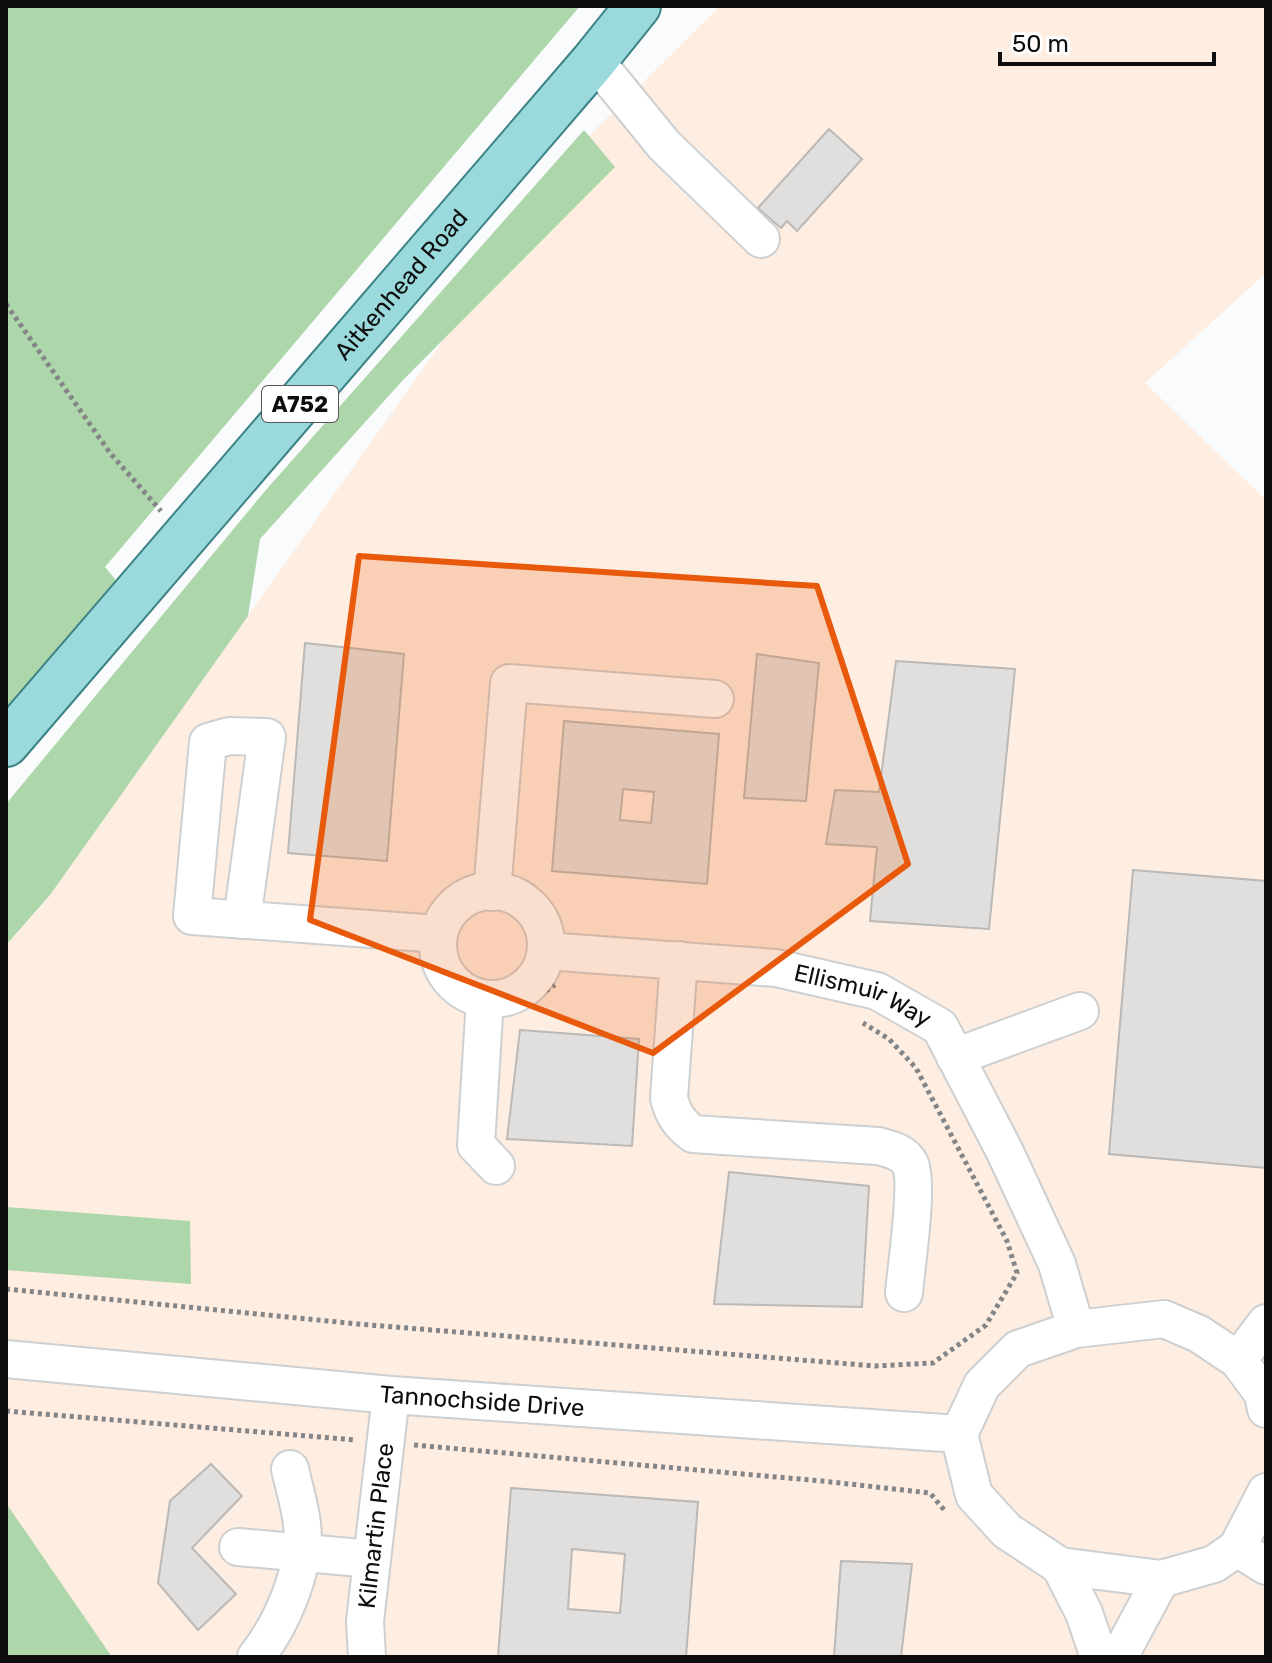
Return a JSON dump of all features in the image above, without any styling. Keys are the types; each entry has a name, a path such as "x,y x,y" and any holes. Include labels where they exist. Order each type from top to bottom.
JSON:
{"main road":[{"name":"Aitkenhead Road","path":"6,744 638,6"}],"street":[{"path":"593,62 664,145 761,239"},
{"path":"492,892 509,683 715,699"},
{"path":"242,920 267,737 229,736 208,742 192,916 242,920 439,934"},
{"path":"483,892 511,895 527,904 539,919 552,967 541,969 521,991 504,998 485,999 471,995 455,985 444,970 438,955 439,934 450,910 465,898 483,892"},
{"path":"679,960 669,1098 681,1124 693,1134 878,1146 896,1150 910,1164 913,1188 904,1293"},
{"name":"Ellismuir Way","path":"552,967 679,960 776,968 877,991 940,1027 1004,1150 1057,1264 1076,1329"},
{"path":"485,999 476,1145 496,1166"},
{"path":"955,1057 1080,1011"},
{"path":"1266,1409 1263,1394 1238,1360 1199,1334 1164,1319 1076,1329 1018,1349 982,1385 959,1434 974,1495 1007,1531 1060,1566 1161,1579 1251,1557 1266,1492"},
{"path":"1238,1360 1266,1323"},
{"name":"Tannochside Drive","path":"6,1359 391,1395 959,1434"},
{"name":"Kilmartin Place","path":"367,1657 365,1621 391,1395"},
{"path":"256,1657 283,1615 302,1553 302,1524 290,1469"},
{"path":"238,1547 372,1559"},
{"path":"1060,1566 1084,1613 1099,1657"},
{"path":"1119,1657 1161,1579"}],"path":[{"path":"6,304 110,453 185,537"},
{"path":"521,991 530,1001 552,967"},
{"path":"6,1289 358,1324 762,1358 875,1366 933,1363 986,1325 1017,1273 1007,1241 916,1068 889,1039 857,1020"},
{"path":"6,1411 822,1481 930,1493 951,1519"}],"highlighted area":[{"path":"359,556 817,586 908,864 653,1053 310,920"}],"shaded area":[{"path":"720,6 1266,6 1266,273 1145,383 1266,500 1266,1657 6,1657 6,945 50,895 585,140"}],"green space":[{"path":"6,6 580,6 105,567 120,585 6,718"},
{"path":"584,130 615,167 403,380 260,539 248,616 50,895 6,945 6,804 265,491"},
{"path":"6,1207 190,1221 191,1284 6,1270"},
{"path":"8,1506 112,1657 7,1657"}],"building":[{"path":"829,129 862,159 797,231 787,221 781,228 758,208"},
{"path":"305,643 404,654 387,861 288,853"},
{"path":"757,654 819,663 806,801 744,798"},
{"path":"896,661 1015,669 989,929 870,921 877,847 826,844 835,790 879,792"},
{"path":"564,721 719,734 707,884 552,871","holes":["623,789 654,792 651,823 620,820"]},
{"path":"1133,870 1266,881 1266,1168 1109,1154"},
{"path":"520,1030 639,1039 632,1146 507,1139"},
{"path":"729,1172 869,1186 862,1307 714,1304"},
{"path":"211,1464 242,1496 192,1548 236,1594 198,1630 158,1583 170,1501"},
{"path":"511,1488 698,1502 686,1657 498,1657","holes":["572,1549 625,1554 620,1613 568,1609"]},
{"path":"841,1561 912,1564 901,1657 834,1657"}]}
